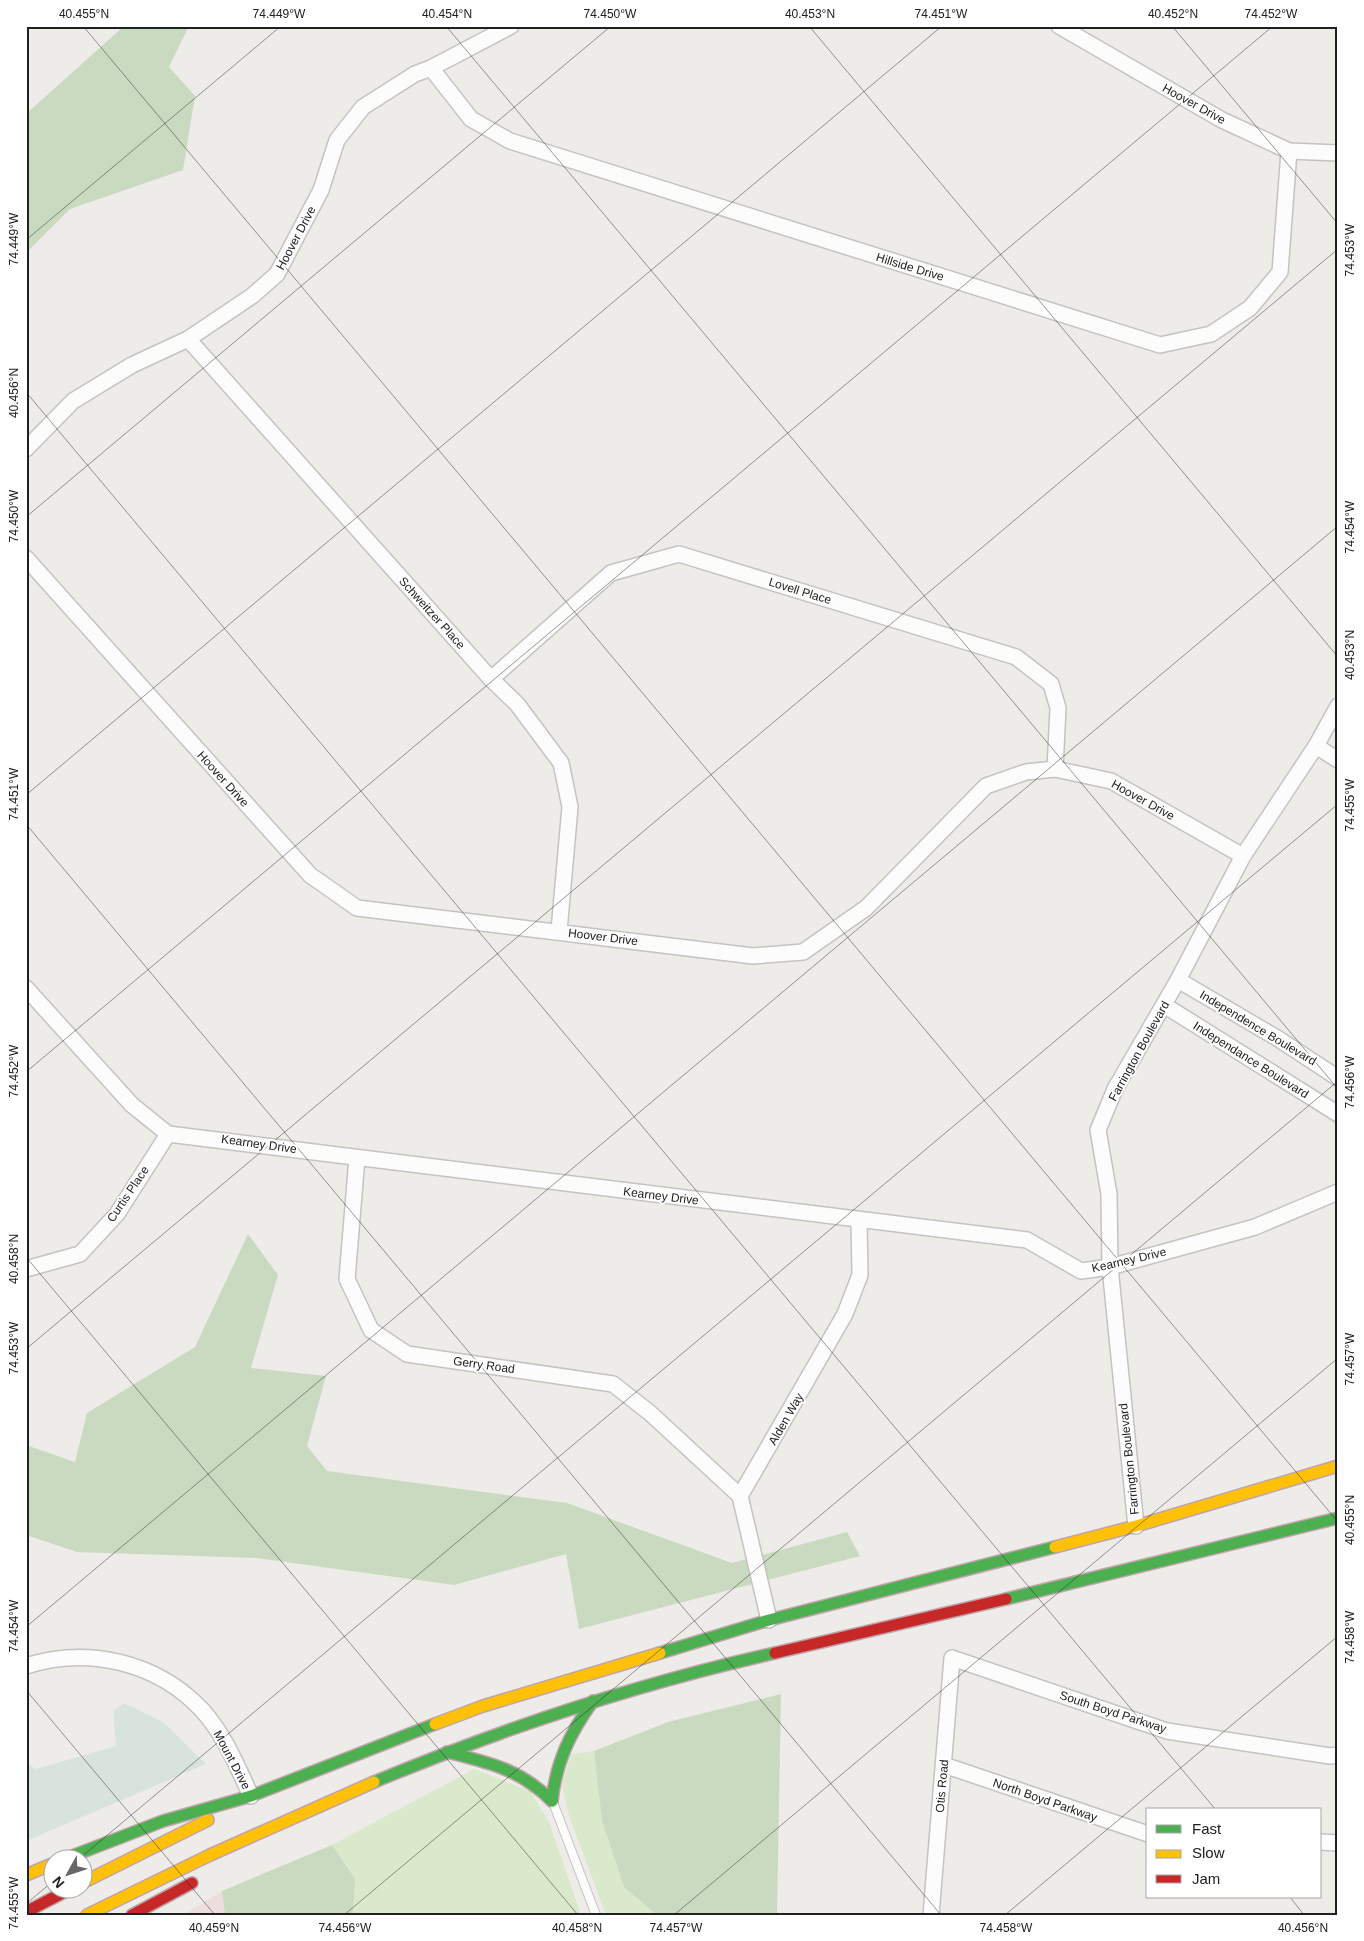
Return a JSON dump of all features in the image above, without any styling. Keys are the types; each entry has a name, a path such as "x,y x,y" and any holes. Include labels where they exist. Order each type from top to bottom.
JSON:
{"highway":[{"path":"92,1849 163,1821 251,1796 483,1706 769,1620 1136,1526 1338,1466"},
{"path":"86,1915 235,1844 447,1752 593,1701 735,1664 1140,1568 1338,1518"},
{"path":"552,1801 555,1771 563,1748 593,1701"},
{"path":"447,1752 510,1768 532,1781 552,1801"},
{"path":"362,1800 424,1762"},
{"path":"92,1878 174,1839 251,1796"},
{"path":"26,1874 42,1868"},
{"path":"132,1915 206,1876"},
{"path":"26,1912 53,1898"}],"street":[{"name":"Hoover Drive","path":"26,449 73,401 132,365 188,339 252,296 277,274 321,190 337,140 363,107 416,74 511,26"},
{"name":"Hoover Drive","path":"1059,26 1222,120 1289,152 1338,153"},
{"name":"Hillside Drive","path":"431,68 471,119 510,140 1160,345 1211,334 1250,308 1280,272 1289,152"},
{"name":"Schweitzer Place","path":"188,339 492,679 517,704 561,763 570,807 559,931"},
{"name":"Lovell Place","path":"492,679 612,573 679,554 1016,657 1051,684 1058,708 1055,769"},
{"name":"Hoover Drive","path":"26,558 310,875 357,908 754,956 804,952 866,908 986,786 1026,772 1055,769 1111,781 1243,856"},
{"name":"Farrington Boulevard","path":"1136,1526 1110,1267 1109,1194 1098,1130 1115,1089 1178,980 1243,856 1316,746 1338,706"},
{"path":"1316,746 1338,760"},
{"name":"Independence Boulevard","path":"1178,980 1277,1038 1338,1078"},
{"path":"26,988 132,1105 168,1134"},
{"name":"Independance Boulevard","path":"1164,1005 1338,1114"},
{"name":"Kearney Drive","path":"168,1134 859,1221 1027,1240 1081,1271 1110,1267 1255,1227 1338,1192"},
{"name":"Curtis Place","path":"26,1269 80,1254 117,1214 168,1134"},
{"name":"Gerry Road","path":"357,1158 346,1279 371,1330 408,1354 612,1384 650,1413 740,1496"},
{"name":"Alden Way","path":"740,1496 845,1314 860,1275 859,1221"},
{"path":"740,1496 769,1620"},
{"name":"Mount Drive","path":"26,1666 67,1658 108,1659 135,1666 164,1681 189,1698 211,1721 228,1747 251,1796"},
{"name":"South Boyd Parkway","path":"952,1658 1166,1731 1338,1756"},
{"name":"Otis Road","path":"931,1915 952,1658"},
{"name":"North Boyd Parkway","path":"944,1765 1146,1833"},
{"path":"1322,1842 1338,1843"}],"lane":[{"path":"552,1801 575,1854 596,1915"}],"shaded area":[{"path":"124,1703 163,1722 206,1764 26,1841 26,1763 36,1769 116,1746 113,1711"},
{"path":"222,1891 225,1915 183,1915"}],"green space":[{"path":"124,26 189,26 169,67 195,96 183,170 70,209 26,253 26,114"},
{"path":"248,1234 278,1275 251,1368 326,1376 307,1446 327,1471 567,1503 732,1563 847,1532 860,1556 579,1629 566,1554 454,1585 256,1558 77,1552 26,1535 26,1445 75,1462 87,1413 195,1347"},
{"path":"781,1694 777,1915 657,1915 624,1887 602,1821 594,1751 668,1722"},
{"path":"594,1751 602,1821 624,1887 657,1915 606,1915 569,1816 562,1786 571,1754"},
{"path":"474,1769 530,1791 549,1822 581,1915 353,1915 355,1879 332,1845"},
{"path":"332,1845 355,1879 353,1915 225,1915 222,1891"}],"traffic: fast":[{"path":"1006,1599 1338,1518"},
{"path":"660,1653 769,1620 1055,1547"},
{"path":"374,1782 472,1743 572,1709 672,1679 775,1653"},
{"path":"552,1801 557,1773 565,1748 593,1701"},
{"path":"92,1848 163,1821 251,1796 435,1724"},
{"path":"447,1752 491,1764 516,1774 528,1781 552,1801"}],"traffic: slow":[{"path":"1055,1547 1136,1526 1338,1466"},
{"path":"435,1724 483,1706 660,1653"},
{"path":"87,1915 210,1855 374,1782"},
{"path":"92,1878 208,1820"},
{"path":"26,1875 42,1868"}],"traffic: jam":[{"path":"775,1653 1006,1599"},
{"path":"132,1915 192,1883"},
{"path":"26,1912 53,1898"}]}
